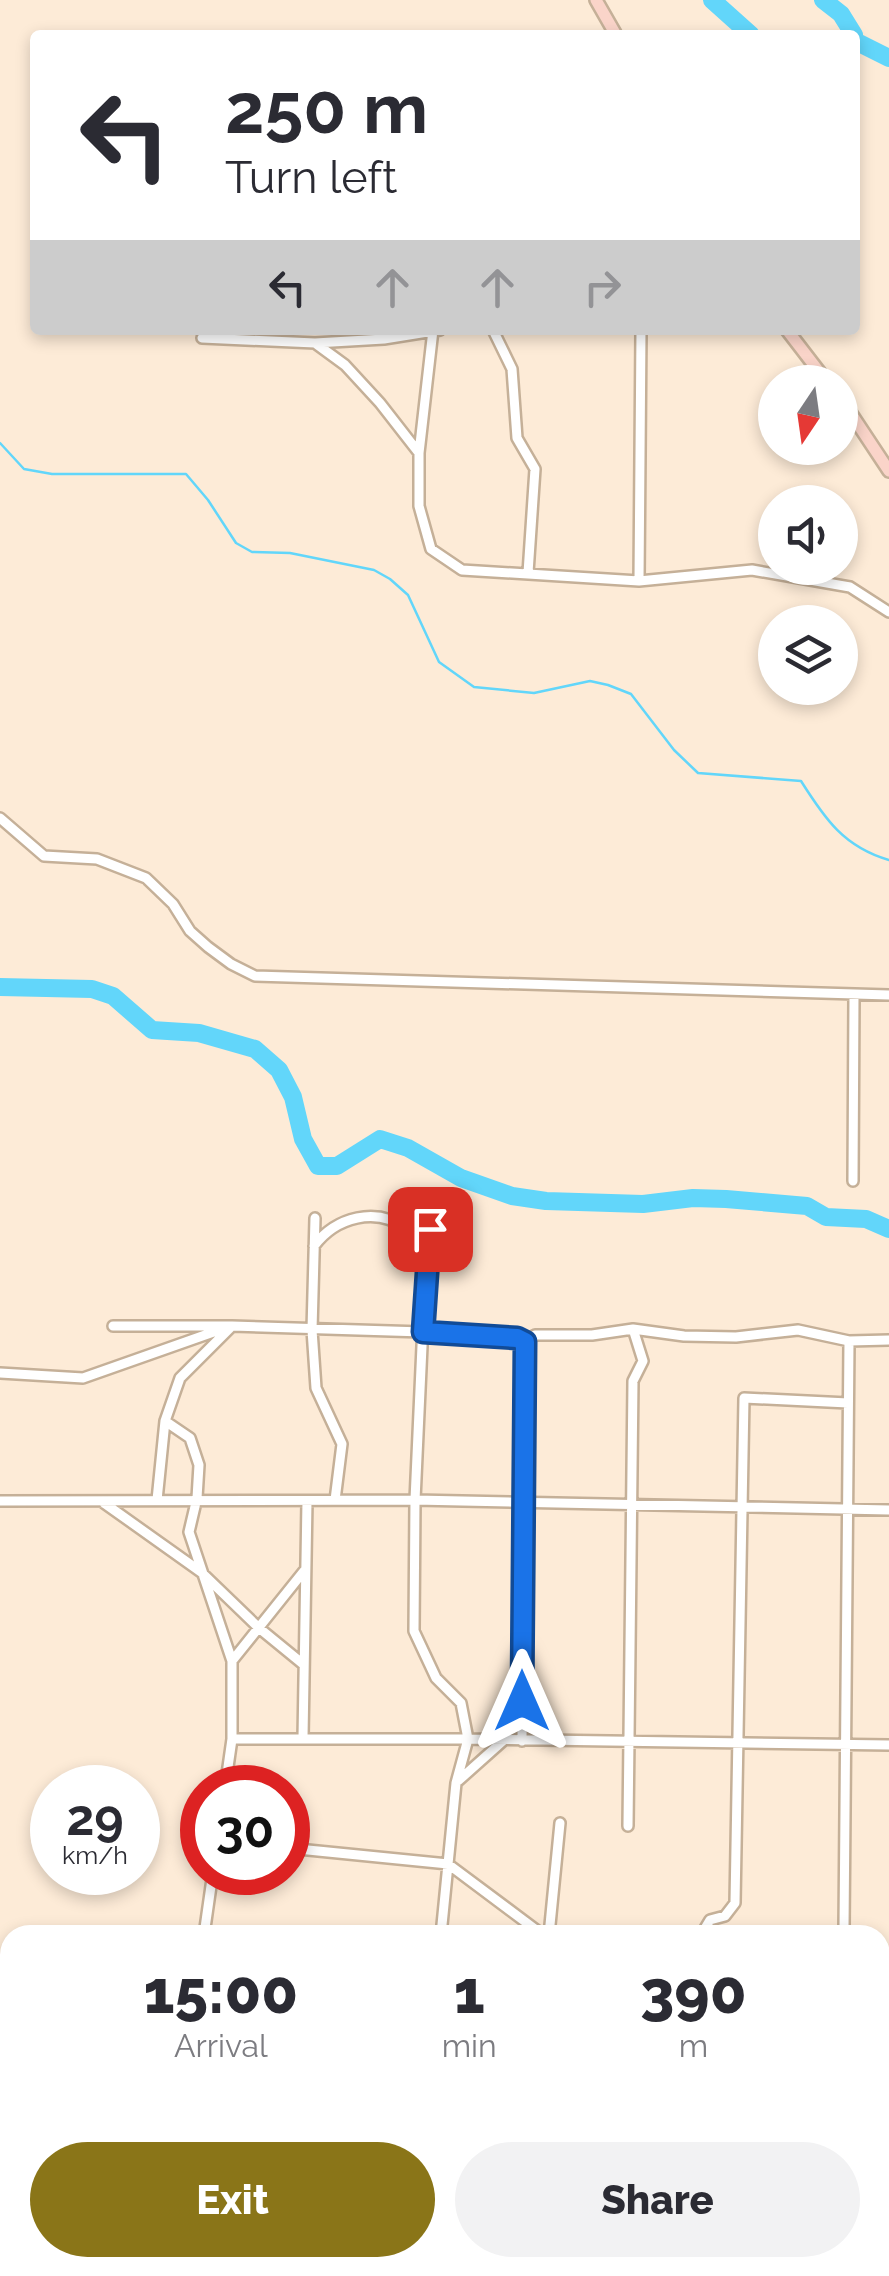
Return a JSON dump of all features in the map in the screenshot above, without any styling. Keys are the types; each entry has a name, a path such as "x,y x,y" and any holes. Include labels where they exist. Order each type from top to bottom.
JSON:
{"street":[{"path":"596,0 613,30"},
{"path":"202,338 315,344 407,335"},
{"path":"434,335 418,453 418,506 431,549 462,570 640,582 752,570 850,587 889,612"},
{"path":"495,335 512,369 516,438 536,469 528,573"},
{"path":"640,582 641,335"},
{"path":"791,335 814,365"},
{"path":"315,344 345,365 418,453"},
{"path":"858,424 889,471"},
{"path":"0,818 44,856 97,858 146,878 208,948 256,976 889,995"},
{"path":"853,1181 854,995"},
{"path":"434,1200 426,1258 415,1500 414,1631 436,1678 461,1703 468,1739 456,1783 442,1925"},
{"path":"314,1246 324,1232 360,1215 386,1218 410,1231 426,1258"},
{"path":"314,1218 312,1330 316,1388 342,1444 335,1500"},
{"path":"114,1326 423,1332 517,1338 525,1342"},
{"path":"0,1373 83,1378 232,1326"},
{"path":"156,1500 165,1421 180,1378 232,1326"},
{"path":"525,1342 535,1336 592,1336 633,1329 718,1337 798,1330 849,1341 889,1340"},
{"path":"628,1826 633,1381 642,1361 633,1329"},
{"path":"844,1925 849,1341"},
{"path":"522,1741 525,1342"},
{"path":"707,1925 710,1920 732,1911 735,1904 744,1398 848,1403"},
{"path":"165,1421 190,1438 199,1465 189,1532 232,1661 228,1765"},
{"path":"0,1501 415,1500 889,1510"},
{"path":"303,1738 307,1501"},
{"path":"104,1503 201,1572 258,1628 303,1664"},
{"path":"232,1661 304,1572"},
{"path":"232,1740 889,1745"},
{"path":"456,1783 504,1740"},
{"path":"547,1925 560,1823"},
{"path":"310,1850 448,1864 532,1925"},
{"path":"205,1925 210,1895"}],"waterway":[{"path":"712,0 745,30"},
{"path":"823,0 841,14 851,30"},
{"path":"860,44 889,58"},
{"path":"0,443 24,469 52,474 186,474 236,543 252,552 290,553 374,570 390,579 408,595 439,662 474,687 534,693 590,681 631,694 674,750 698,773 801,781 837,830 860,848 889,860"},
{"path":"0,987 92,989 113,996 152,1030 199,1033 255,1049 279,1070 293,1097 303,1139 318,1166 337,1166 380,1139 408,1148 461,1178 512,1196 643,1204 726,1199 807,1206 826,1217 866,1219 889,1229"}],"route":[{"path":"430,1229 423,1332 517,1338 525,1342 522,1701"}]}
